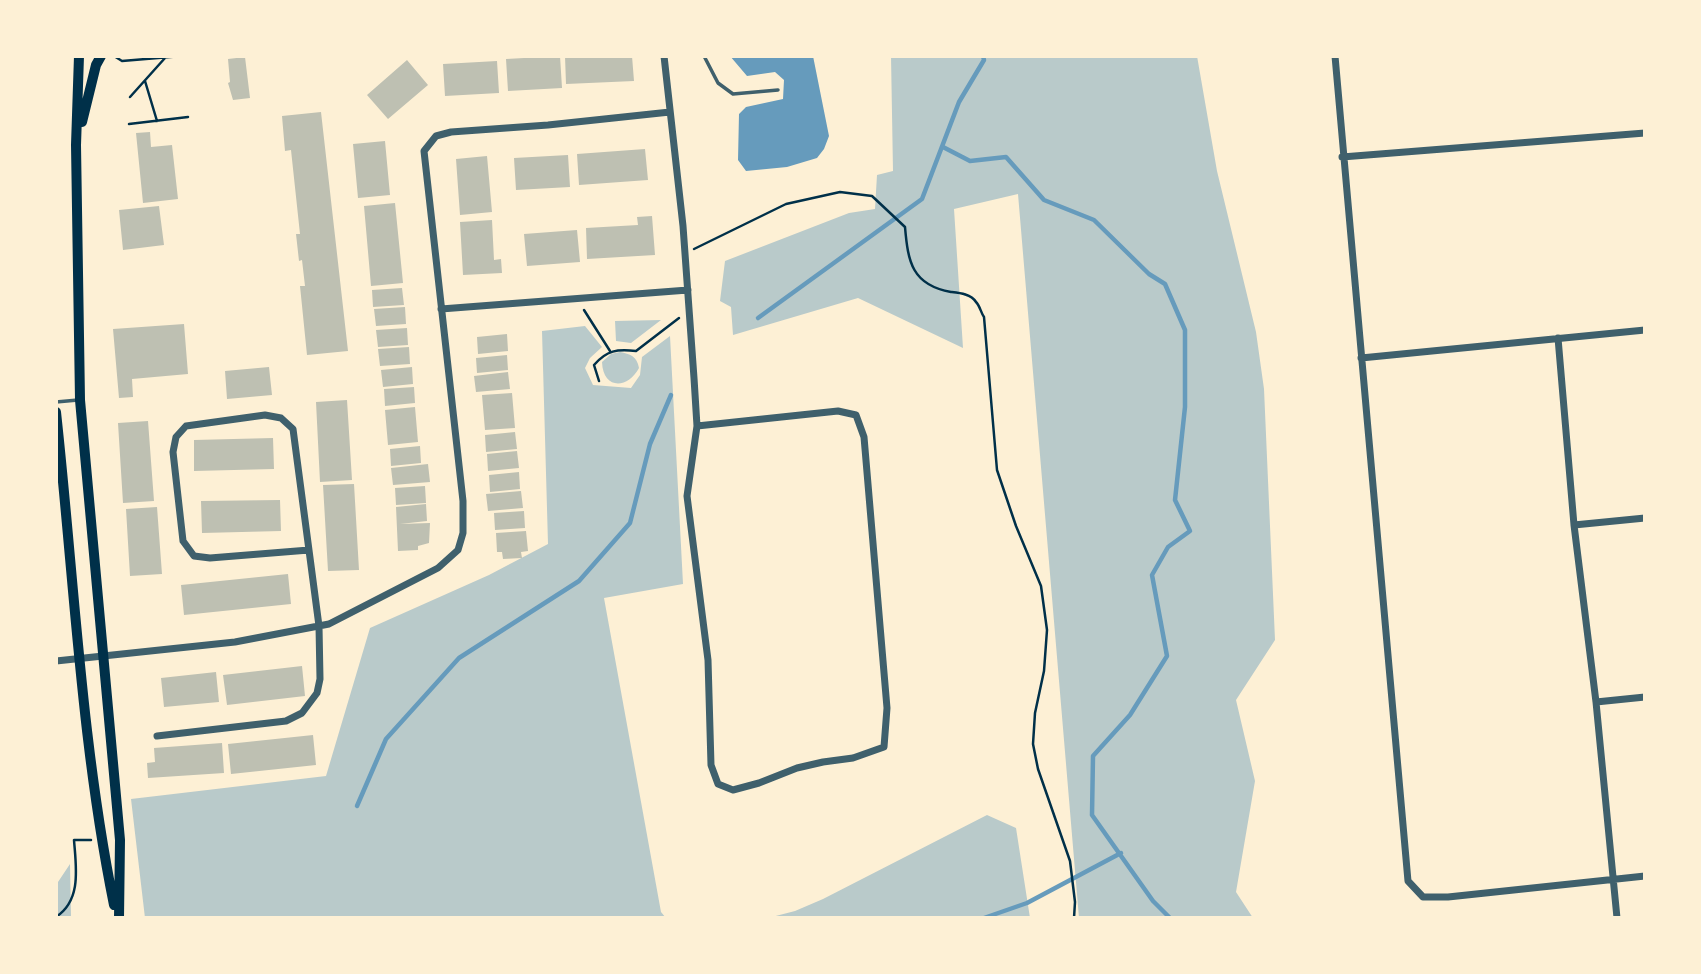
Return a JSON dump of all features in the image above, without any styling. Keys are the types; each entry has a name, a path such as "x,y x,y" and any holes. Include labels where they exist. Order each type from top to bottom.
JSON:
{"main road":[{"path":"79,56 76,145 80,400 120,840 118,918"},
{"path":"76,145 96,65 101,56"},
{"path":"56,412 78,659 101,840 118,918"}],"street":[{"path":"664,56 690,310 697,426 687,496 708,660 711,765 718,784 733,790 760,783 797,768 853,758 884,747 887,708 884,667 864,437 856,415 838,411 697,426"},
{"path":"1335,56 1408,881 1423,897 1448,897 1645,876"},
{"path":"56,661 235,642 329,624 438,568 458,550 463,533 463,501 424,151 436,136 451,132 548,125 670,111"},
{"path":"1342,157 1645,133"},
{"path":"441,309 688,290"},
{"path":"1361,358 1645,330"},
{"path":"1558,338 1574,525 1596,702 1616,918"},
{"path":"157,736 286,721 302,713 317,693 320,679 319,626 309,550 293,429 281,418 265,415 186,426 176,437 173,452 183,541 194,556 210,558 309,550"},
{"path":"1574,525 1645,518"},
{"path":"1596,702 1645,697"}],"lane":[{"path":"704,56 718,83 733,94 778,90"},
{"path":"56,402 80,400"}],"path":[{"path":"114,56 122,61 182,56"},
{"path":"130,97 165,58"},
{"path":"145,80 157,121"},
{"path":"129,124 188,117"},
{"path":"685,253 786,204 840,191 872,196 905,227 907,255 917,276 936,289 964,293 976,301 984,317 997,470 1041,586 1047,630 1033,744 1038,769 1070,861 1076,902 1074,918"},
{"path":"576,299 610,351"},
{"path":"599,381 594,365 604,354 618,349 636,351 690,310"},
{"path":"56,917 75,894 74,840 101,840"}],"shaded area":[{"path":"891,56 1197,56 1217,171 1256,332 1264,389 1275,640 1236,700 1255,781 1236,892 1253,918 1079,918 1018,194 954,209 963,348 858,298 733,335 731,307 720,301 725,261 849,213 875,209 877,175 893,171"},
{"path":"661,320 631,343 616,341 615,321"},
{"path":"585,326 602,347 590,358 585,368 593,385 631,388 640,375 642,357 670,336 683,584 604,598 661,912 666,918 145,918 131,799 326,776 370,628 489,575 548,544 542,331"},
{"path":"620,352 632,356 639,368 623,383 611,382 603,371 602,362 611,354"},
{"path":"987,815 1016,828 1030,918 768,918 795,911 823,899"},
{"path":"70,864 71,918 56,918 56,885"}],"water":[{"path":"730,56 813,56 829,136 824,149 817,158 787,167 746,171 738,160 739,114 746,107 783,99 784,80 775,72 747,76"}],"building":[{"path":"560,56 562,88 508,91 506,59"},
{"path":"565,56 632,56 634,81 566,84"},
{"path":"245,57 250,98 233,100 228,83 228,59"},
{"path":"407,60 428,85 388,119 367,95"},
{"path":"497,61 499,93 445,96 443,64"},
{"path":"321,112 348,351 307,355 300,286 305,286 296,234 300,234 291,150 285,151 282,116"},
{"path":"150,132 151,147 172,145 178,199 143,203 136,133"},
{"path":"385,141 390,195 358,198 353,144"},
{"path":"645,149 648,180 579,185 577,154"},
{"path":"568,155 570,187 516,190 514,158"},
{"path":"487,156 492,212 460,215 456,159"},
{"path":"395,203 403,283 371,286 364,206"},
{"path":"159,206 164,245 123,250 119,210"},
{"path":"652,216 655,255 587,259 586,228 638,225 637,217"},
{"path":"492,220 494,260 501,259 502,273 463,275 460,222"},
{"path":"577,230 580,262 527,266 524,234"},
{"path":"402,288 404,305 373,307 372,290"},
{"path":"405,307 406,324 376,326 374,309"},
{"path":"184,324 188,374 132,379 133,397 119,398 113,329"},
{"path":"407,328 408,345 378,347 376,330"},
{"path":"507,334 508,351 478,354 477,337"},
{"path":"409,347 410,364 380,366 378,349"},
{"path":"507,355 508,370 477,373 476,358"},
{"path":"269,367 272,395 227,399 225,371"},
{"path":"412,367 413,384 383,387 381,370"},
{"path":"508,372 510,389 476,392 474,376"},
{"path":"414,387 415,403 385,406 384,389"},
{"path":"512,393 515,428 485,430 482,395"},
{"path":"347,400 352,480 320,482 316,402"},
{"path":"415,407 418,442 388,445 385,410"},
{"path":"148,421 154,501 123,503 118,423"},
{"path":"515,432 517,449 486,452 485,435"},
{"path":"273,438 274,469 194,471 194,440"},
{"path":"420,446 421,463 391,466 390,449"},
{"path":"517,451 519,468 488,471 487,454"},
{"path":"428,464 430,482 393,485 391,468"},
{"path":"519,472 520,489 490,492 489,475"},
{"path":"354,484 359,570 328,571 323,485"},
{"path":"425,486 426,503 396,505 395,488"},
{"path":"521,491 523,508 488,511 486,494"},
{"path":"280,500 281,531 202,533 201,501"},
{"path":"426,504 427,521 400,524 430,523 429,543 418,546 418,550 398,551 396,507"},
{"path":"157,507 162,574 130,576 126,509"},
{"path":"524,511 525,528 495,530 494,513"},
{"path":"526,531 528,551 521,552 522,558 503,559 502,552 497,552 496,533"},
{"path":"288,574 291,604 184,615 181,585"},
{"path":"302,666 305,696 227,705 223,675"},
{"path":"216,672 219,702 164,707 161,678"},
{"path":"313,735 316,765 231,774 228,744"},
{"path":"222,743 224,773 148,778 147,763 155,762 154,748"}],"waterway":[{"path":"758,318 922,199 959,102 984,60 983,56"},
{"path":"943,147 970,161 1006,157 1044,200 1094,220 1149,274 1165,284 1185,330 1185,407 1175,500 1190,531 1168,547 1152,575 1167,656 1130,715 1093,756 1092,815 1153,901 1170,918"},
{"path":"357,806 386,739 459,658 579,581 630,523 650,444 671,395"},
{"path":"984,918 1027,903 1121,853"}]}
